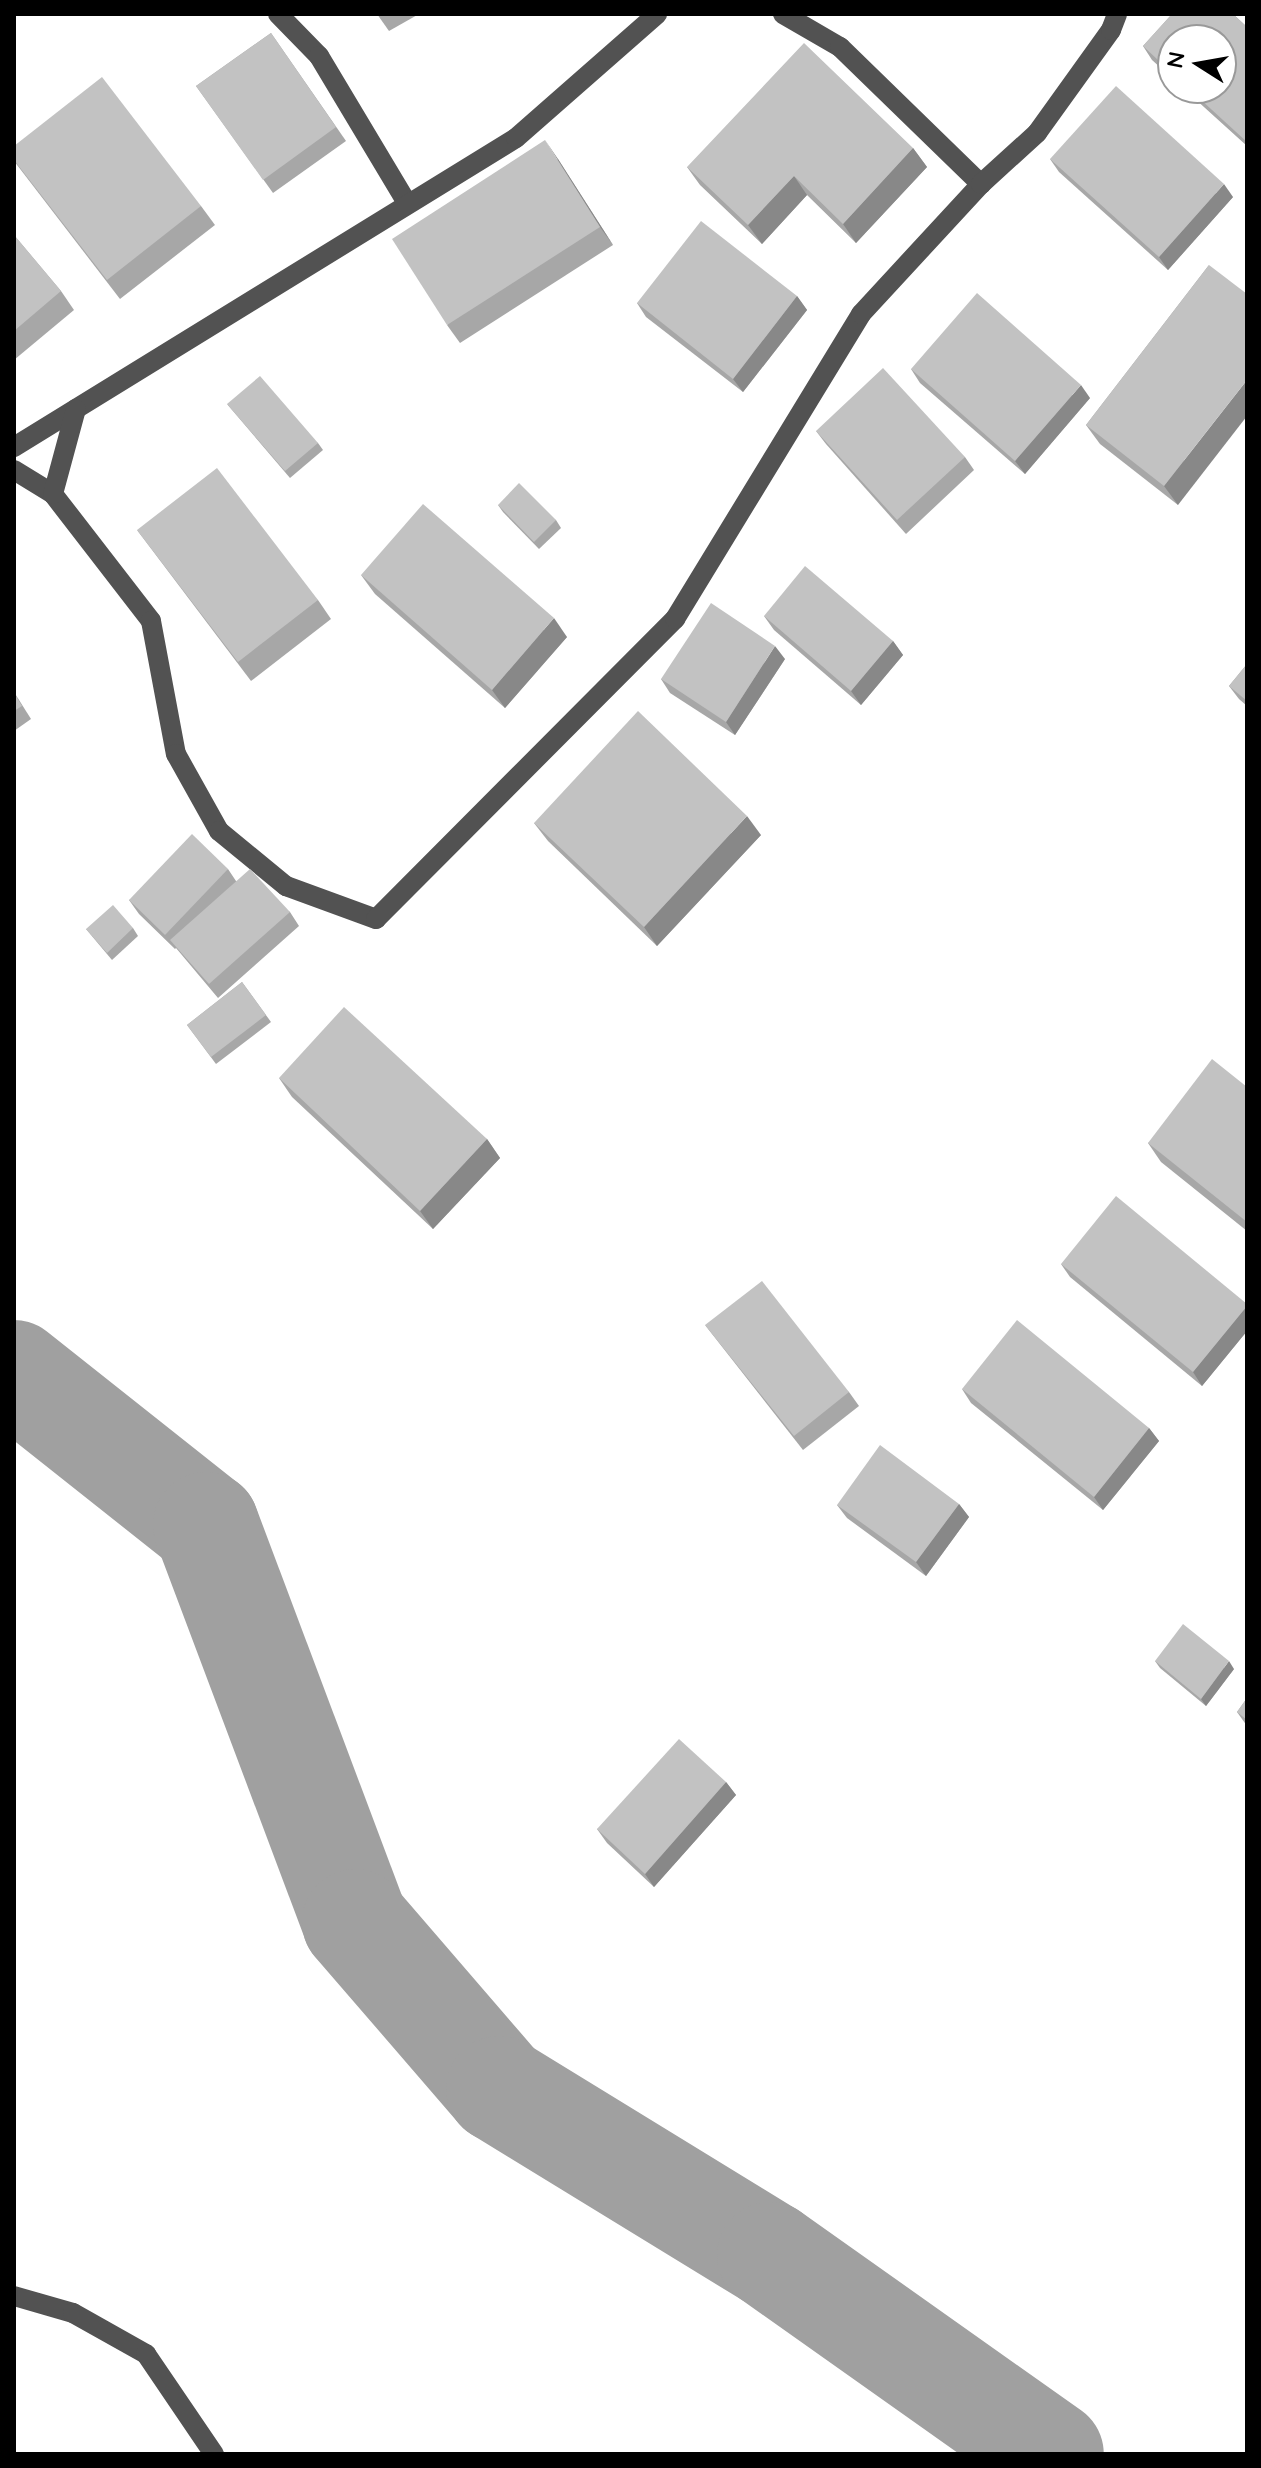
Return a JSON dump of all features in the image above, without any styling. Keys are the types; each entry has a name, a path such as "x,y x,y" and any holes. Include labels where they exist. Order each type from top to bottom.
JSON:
{"street":[{"path":"278,14 319,56 407,203"},
{"path":"14,447 516,138 657,14"},
{"path":"783,14 840,47 981,184"},
{"path":"14,470 53,494 151,621 176,754 219,831 286,886 376,919 675,619 861,314 981,184 1037,133 1111,30 1117,14"},
{"path":"53,494 76,409"},
{"path":"14,2296 73,2313 146,2354 214,2454"}],"building":[{"path":"1172,14 1233,14 1247,27 1247,142 1205,104 1237,104 1237,24 1163,24"},
{"path":"1157,31 1157,59 1143,46"},
{"path":"271,33 336,127 263,180 196,86"},
{"path":"804,43 913,148 843,224 794,176 748,225 687,167"},
{"path":"102,77 201,206 107,280 14,160 14,146"},
{"path":"1116,86 1224,184 1159,257 1050,159"},
{"path":"545,140 600,227 447,325 392,239"},
{"path":"701,221 797,296 733,379 637,303"},
{"path":"14,235 61,291 14,331"},
{"path":"1209,265 1247,294 1247,380 1164,486 1086,425"},
{"path":"977,293 1081,385 1015,461 911,369"},
{"path":"883,368 965,457 897,520 816,431"},
{"path":"260,376 318,443 285,471 227,404"},
{"path":"217,468 318,600 238,662 137,530"},
{"path":"519,483 556,520 534,542 498,505"},
{"path":"423,504 554,618 492,690 361,575"},
{"path":"805,566 893,641 851,691 764,616"},
{"path":"711,603 775,646 726,722 661,679"},
{"path":"1247,664 1247,701 1229,686"},
{"path":"14,693 22,706 14,711"},
{"path":"638,711 747,816 644,927 534,823"},
{"path":"192,834 228,869 165,935 129,900"},
{"path":"250,869 290,912 209,984 170,940"},
{"path":"113,905 133,928 107,953 86,929"},
{"path":"242,982 266,1015 211,1057 187,1025"},
{"path":"344,1007 487,1139 420,1211 279,1078"},
{"path":"1212,1059 1247,1087 1247,1222 1148,1143"},
{"path":"1116,1196 1247,1304 1193,1372 1061,1264"},
{"path":"762,1281 849,1392 794,1436 705,1325"},
{"path":"1017,1320 1149,1428 1094,1497 962,1389"},
{"path":"880,1445 959,1504 916,1562 837,1505"},
{"path":"1183,1624 1229,1661 1201,1699 1155,1661"},
{"path":"1247,1698 1247,1720 1237,1712"},
{"path":"679,1739 726,1782 645,1874 597,1829"}],"waterway":[{"path":"14,1373 206,1525 355,1922 499,2089 770,2255 1051,2454"}]}
